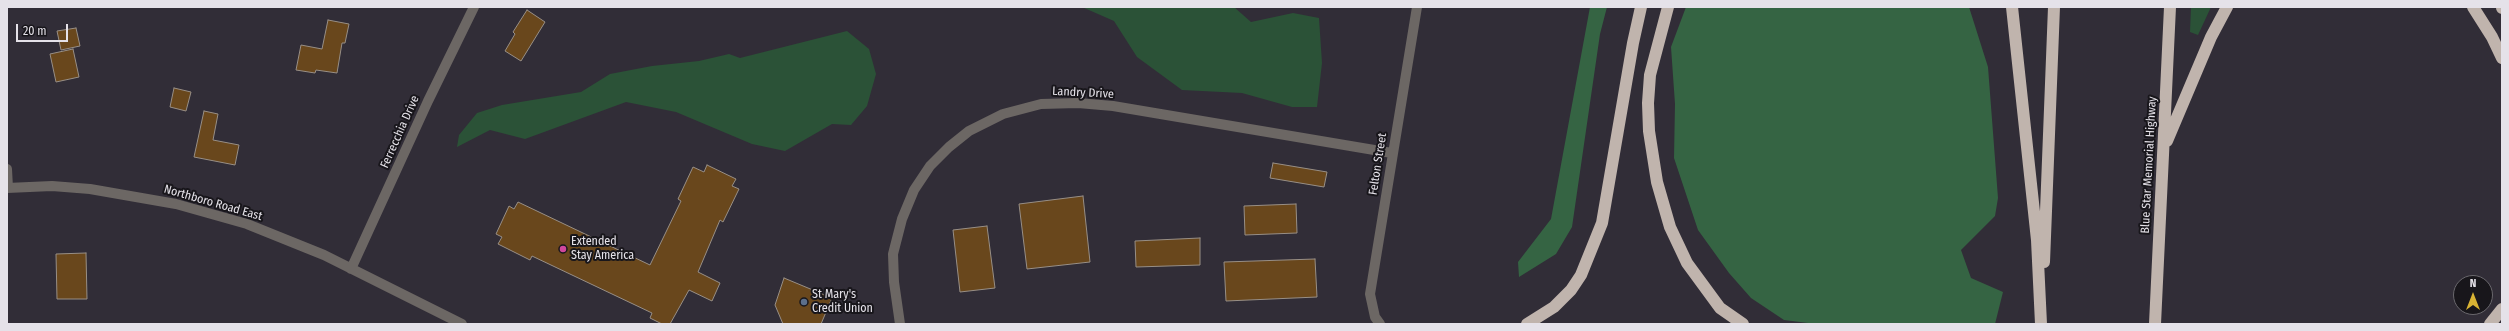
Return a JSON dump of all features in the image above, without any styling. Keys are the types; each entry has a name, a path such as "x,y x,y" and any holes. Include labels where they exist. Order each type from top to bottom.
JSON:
{"highway":[{"path":"1527,324 1550,310 1571,290 1581,275 1602,224 1635,31 1641,7"},
{"path":"1668,7 1650,75 1648,103 1649,131 1657,182 1670,227 1686,263 1720,308 1743,324"},
{"path":"2012,7 2036,240 2041,324"},
{"path":"2041,324 2054,7"},
{"name":"Blue Star Memorial Highway","path":"2155,324 2170,7"},
{"path":"2164,147 2211,37 2227,7"},
{"path":"2473,7 2492,37 2502,58"},
{"path":"2490,324 2502,308"}],"street":[{"name":"Ferrecchia Drive","path":"351,269 428,101 474,7"},
{"name":"Felton Street","path":"1380,324 1375,317 1370,294 1417,7"},
{"name":"Landry Drive","path":"900,324 894,282 894,254 902,219 914,190 930,166 949,147 969,131 991,118 1028,106 1057,102 1078,103 1120,108 1392,153"},
{"path":"7,169 8,188"},
{"name":"Northboro Road East","path":"8,188 52,186 90,189 176,204 247,224 324,255 462,324"}],"green space":[{"path":"1082,7 1234,7 1251,22 1293,13 1319,18 1322,63 1317,107 1292,107 1242,93 1182,90 1137,57 1114,21"},
{"path":"1590,7 1607,7 1600,34 1572,227 1556,254 1519,277 1518,262 1551,219"},
{"path":"1686,7 1969,7 1988,67 1998,198 1995,216 1961,250 1971,278 2003,292 1995,324 1816,324 1784,320 1751,298 1729,273 1698,230 1674,158 1675,104 1671,47"},
{"path":"2191,7 2211,7 2198,35 2190,32"},
{"path":"847,31 869,49 876,74 867,106 851,125 832,124 785,151 752,144 676,112 626,102 525,139 490,130 457,147 459,135 477,113 502,105 581,92 610,74 652,66 699,61 729,54 740,58"}],"building":[{"path":"527,10 545,22 521,61 505,51 515,34 513,32"},
{"path":"328,20 349,24 345,43 342,43 337,73 316,70 315,73 296,70 301,45 322,49"},
{"path":"76,28 80,46 61,50 57,31"},
{"path":"73,49 79,77 56,82 50,54"},
{"path":"174,88 191,92 186,111 170,107"},
{"path":"204,111 218,114 213,140 239,145 235,165 194,157"},
{"path":"1273,163 1327,172 1324,187 1270,178"},
{"name":"Extended Stay America","path":"707,165 736,179 732,186 739,189 723,222 720,220 698,272 720,283 712,301 689,290 670,324 662,324 650,318 652,313 532,256 530,260 498,244 502,237 496,234 509,206 514,209 518,202 650,265 681,201 678,199 693,167 704,172"},
{"path":"1083,196 1090,262 1027,269 1019,204"},
{"path":"1296,204 1297,233 1245,235 1244,206"},
{"path":"987,226 995,288 960,292 953,230"},
{"path":"1200,238 1200,265 1136,267 1135,241"},
{"path":"86,253 87,299 57,299 56,254"},
{"path":"1315,259 1317,297 1226,301 1224,262"},
{"name":"St Mary's Credit Union","path":"784,278 832,298 821,324 783,324 775,305"}],"place":[{"name":"Extended Stay America","path":"563,249"},
{"name":"St Mary's Credit Union","path":"804,302"}]}
